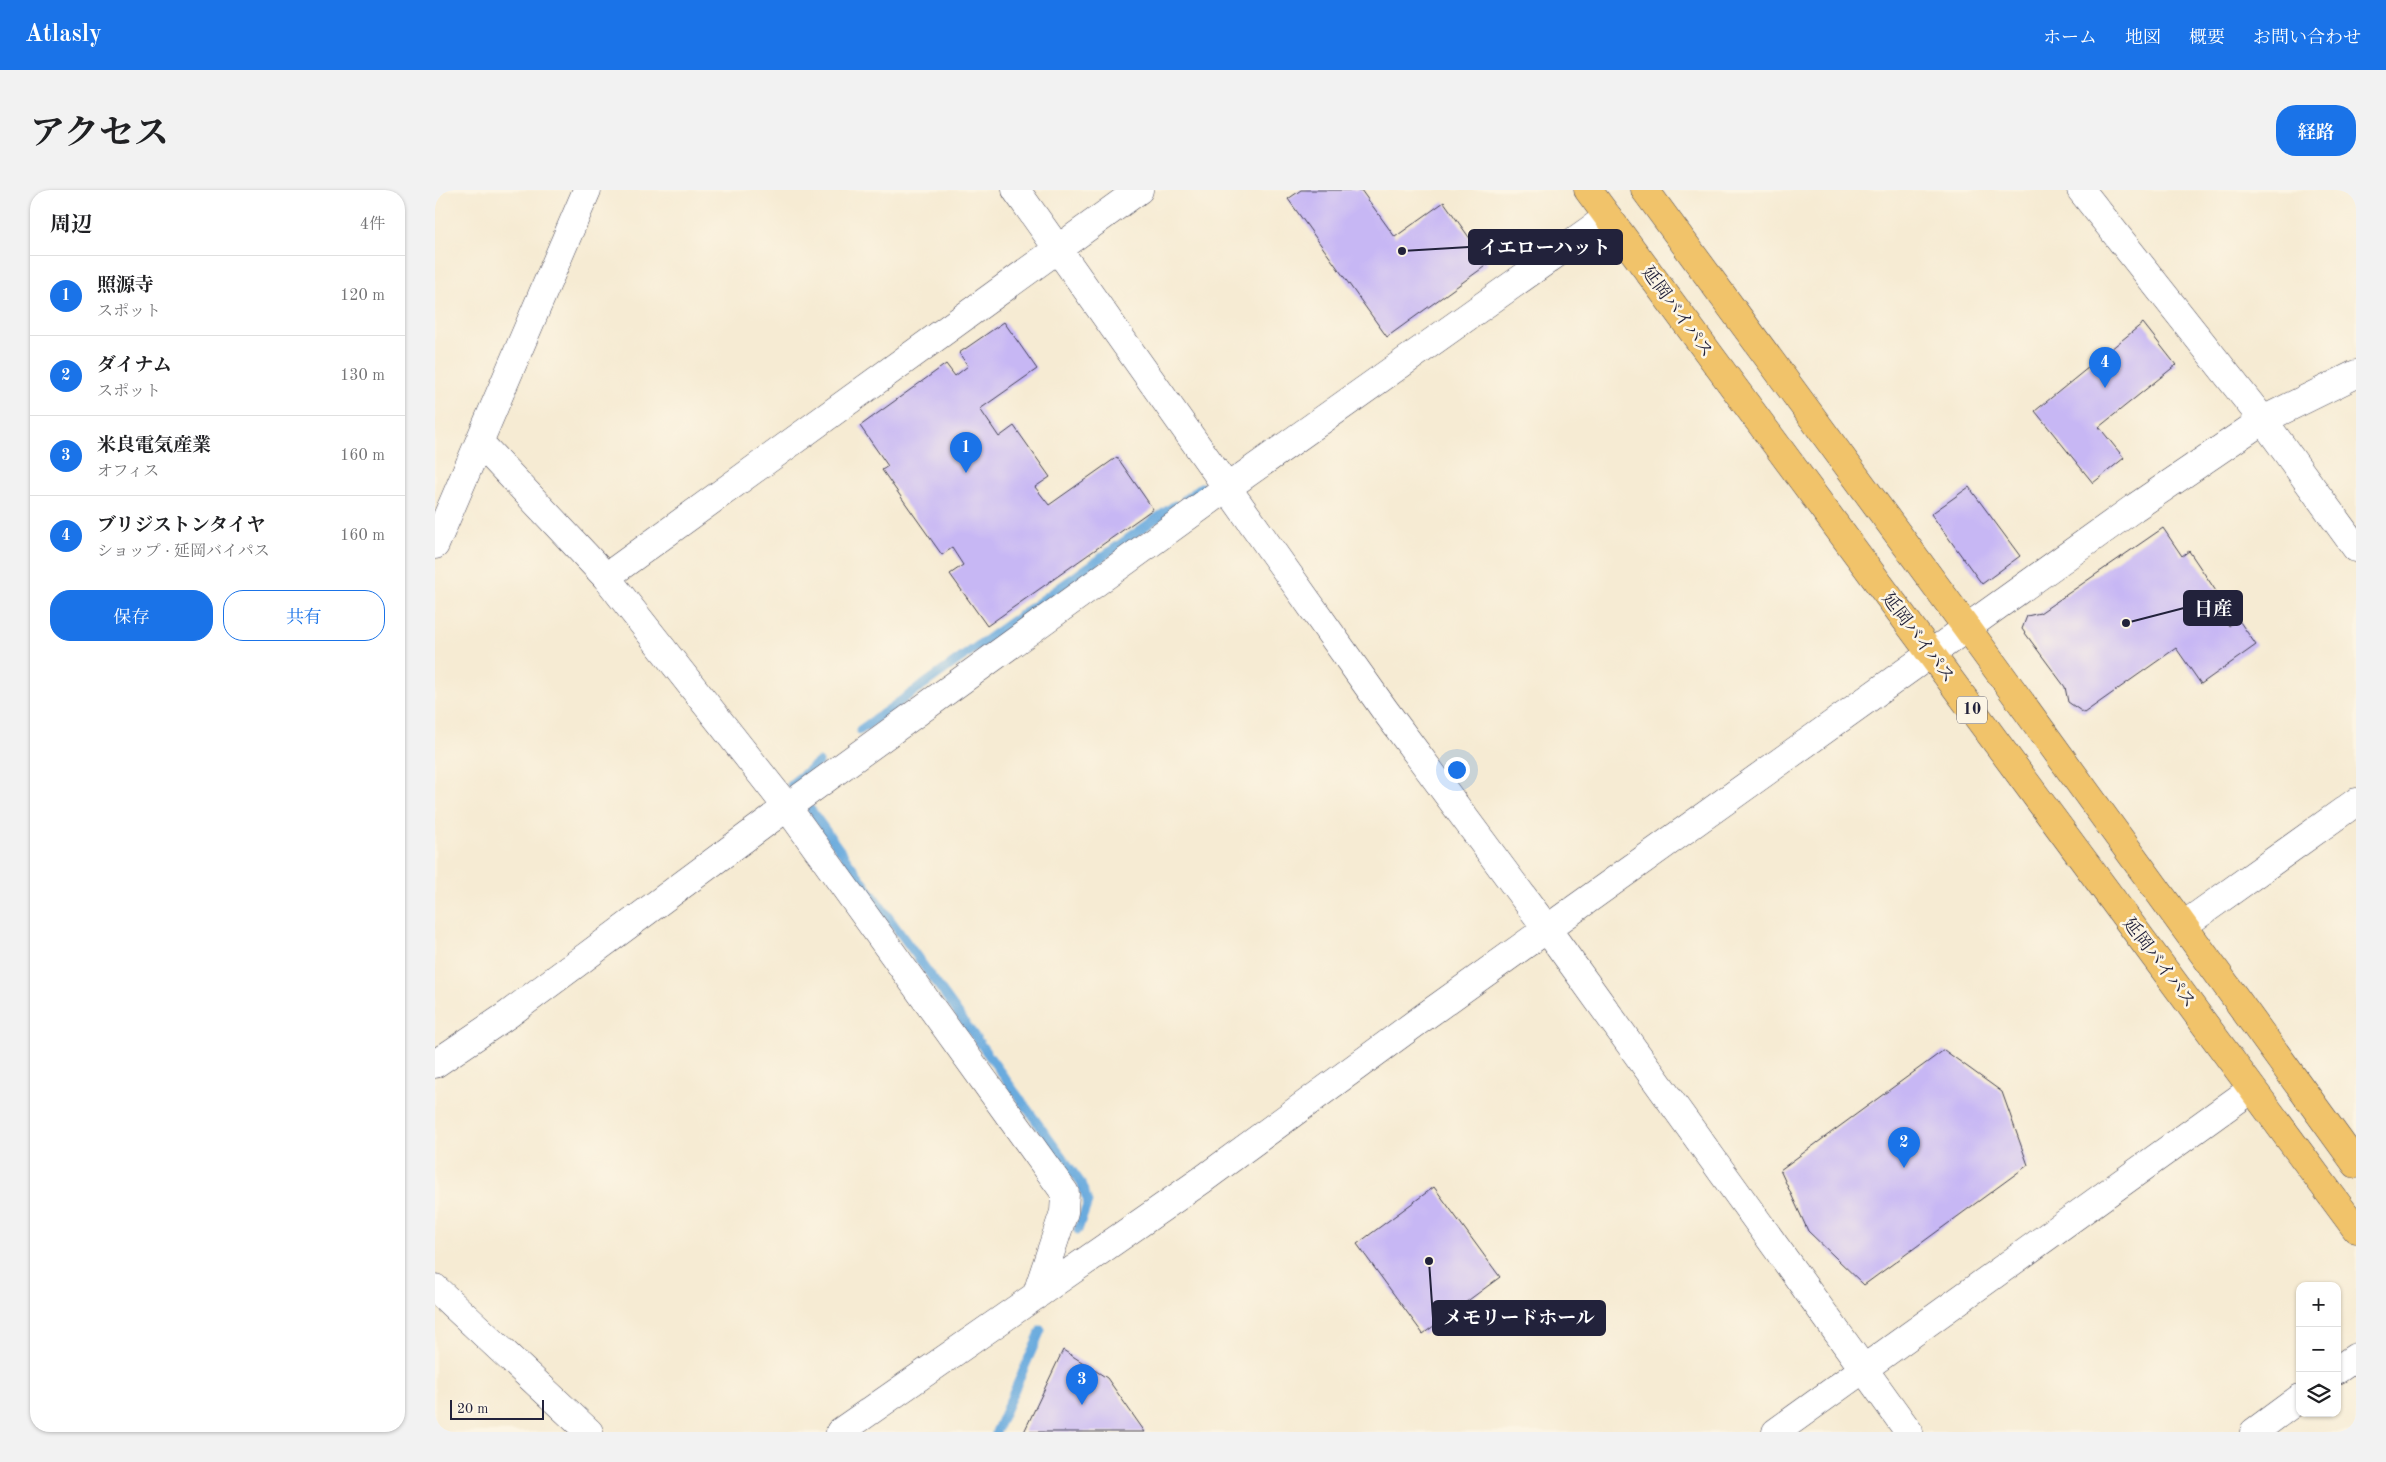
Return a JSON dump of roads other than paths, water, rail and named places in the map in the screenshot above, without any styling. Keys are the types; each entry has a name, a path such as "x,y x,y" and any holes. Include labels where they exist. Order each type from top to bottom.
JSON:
{"highway":[{"name":"延岡バイパス","path":"1588,190 2356,1229"},
{"name":"10","path":"1645,190 2184,925 2356,1164"}],"street":[{"path":"435,545 480,443 494,402 587,190"},
{"path":"1016,190 1384,708 1547,929 1909,1432"},
{"path":"606,577 1139,190"},
{"path":"2081,190 2263,420 2356,548"},
{"path":"435,1064 506,1016 787,807 1228,487 1608,217"},
{"path":"840,1432 1202,1180 1547,929 2134,508 2263,420 2356,374"},
{"path":"480,443 606,577 787,807 1065,1193 1064,1212 1036,1296"},
{"path":"2184,925 2356,802"},
{"path":"1776,1432 2252,1089"},
{"path":"435,1288 589,1432"},
{"path":"2341,1367 2356,1357"},
{"path":"2254,1432 2296,1401"}],"waterway":[{"path":"1185,499 1201,487"},
{"path":"860,730 1175,505"},
{"path":"791,784 819,762"},
{"path":"811,810 1081,1183 1088,1202 1078,1230"},
{"path":"996,1432 1041,1330"}],"place":[{"name":"イエローハット","path":"1402,251"},
{"name":"ブリジストンタイヤ","path":"2105,388"},
{"name":"照源寺","path":"966,473"},
{"name":"日産","path":"2126,623"},
{"name":"ダイナム","path":"1904,1168"},
{"name":"メモリードホール","path":"1429,1261"},
{"name":"米良電気産業","path":"1082,1405"}]}
